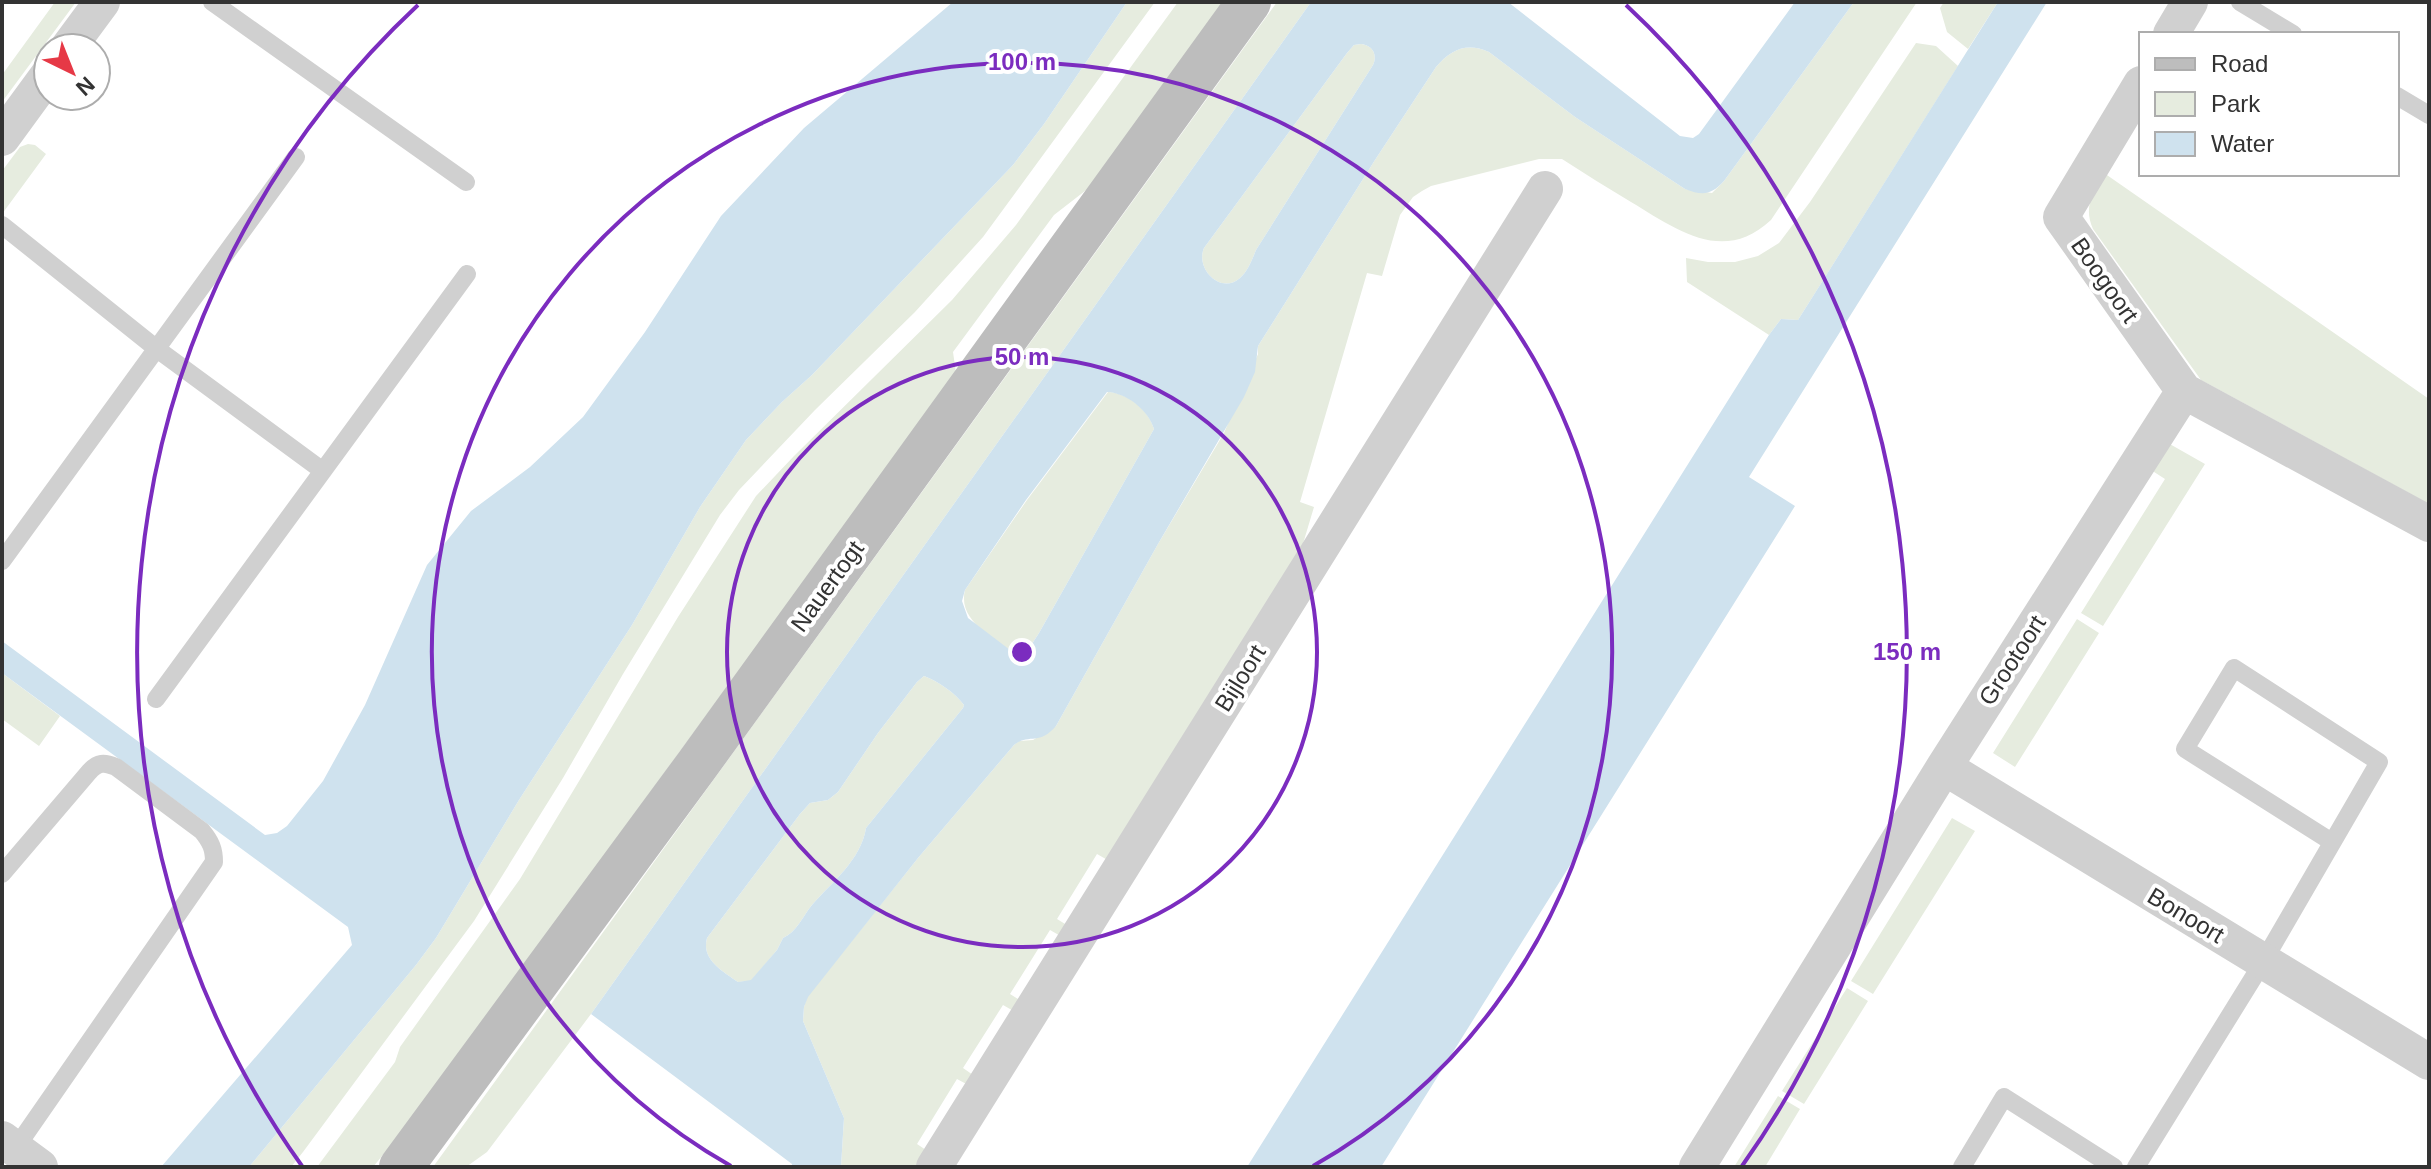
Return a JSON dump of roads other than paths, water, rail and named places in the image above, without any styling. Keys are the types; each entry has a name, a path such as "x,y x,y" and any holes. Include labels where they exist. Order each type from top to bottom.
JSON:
{"street":[{"path":"80,32 102,2"},
{"name":"Nauertogt","path":"401,1167 697,765 1249,2"},
{"path":"2172,32 2190,2"},
{"name":"Boogoort","path":"2139,87 2061,217 2184,391"},
{"path":"2,138 32,97"},
{"name":"Bijloort","path":"934,1167 1545,189"},
{"path":"2184,391 2429,524"},
{"name":"Grootoort","path":"1697,1167 1944,767 2184,391"},
{"name":"Bonoort","path":"1944,767 2429,1062"}],"lane":[{"path":"212,2 466,182"},
{"path":"2240,2 2290,32"},
{"path":"2399,97 2429,115"},
{"path":"2,561 296,157"},
{"path":"4,233 323,471"},
{"path":"156,699 467,274"},
{"path":"2136,1167 2263,962 2379,762 2234,668 2185,749 2332,842"},
{"path":"2,874 96,764 105,763 116,767 202,831 214,851 214,862 19,1152"},
{"path":"1962,1167 2004,1097 2114,1167"}],"water":[{"path":"953,2 1127,2 1013,165 746,440 700,507 632,625 519,800 436,938 249,1167 161,1167 352,945 348,927 2,673 2,641 265,835 277,833 287,826 323,781 365,705 427,565 471,511 530,467 583,417 645,332 721,216 804,128"},
{"path":"1311,2 1508,2 1680,136 1693,138 1795,2 1854,2 1724,181 1706,193 1685,189 1575,117 1489,52 1474,48 1460,49 1436,67 1258,346 1255,372 1244,397 1056,726 1044,736 1014,745 918,858 808,997 803,1021 844,1118 841,1167 792,1167 591,1014","holes":["1361,44 1373,51 1373,65 1256,250 1250,265 1233,282 1218,282 1203,264 1204,248 1347,53 1354,45","1107,392 1129,399 1147,415 1154,429 1039,633 1024,656 1018,656 968,618 962,601 965,590 1026,500","924,676 935,681 956,696 963,708 866,828 863,840 845,870 812,905 796,928 783,938 777,950 751,980 738,982 710,959 707,938 800,814 810,803 828,800 838,792"]},
{"path":"1998,2 2047,2 1749,477 1795,506 1381,1167 1247,1167 1769,335 1781,319 1798,320"}]}
